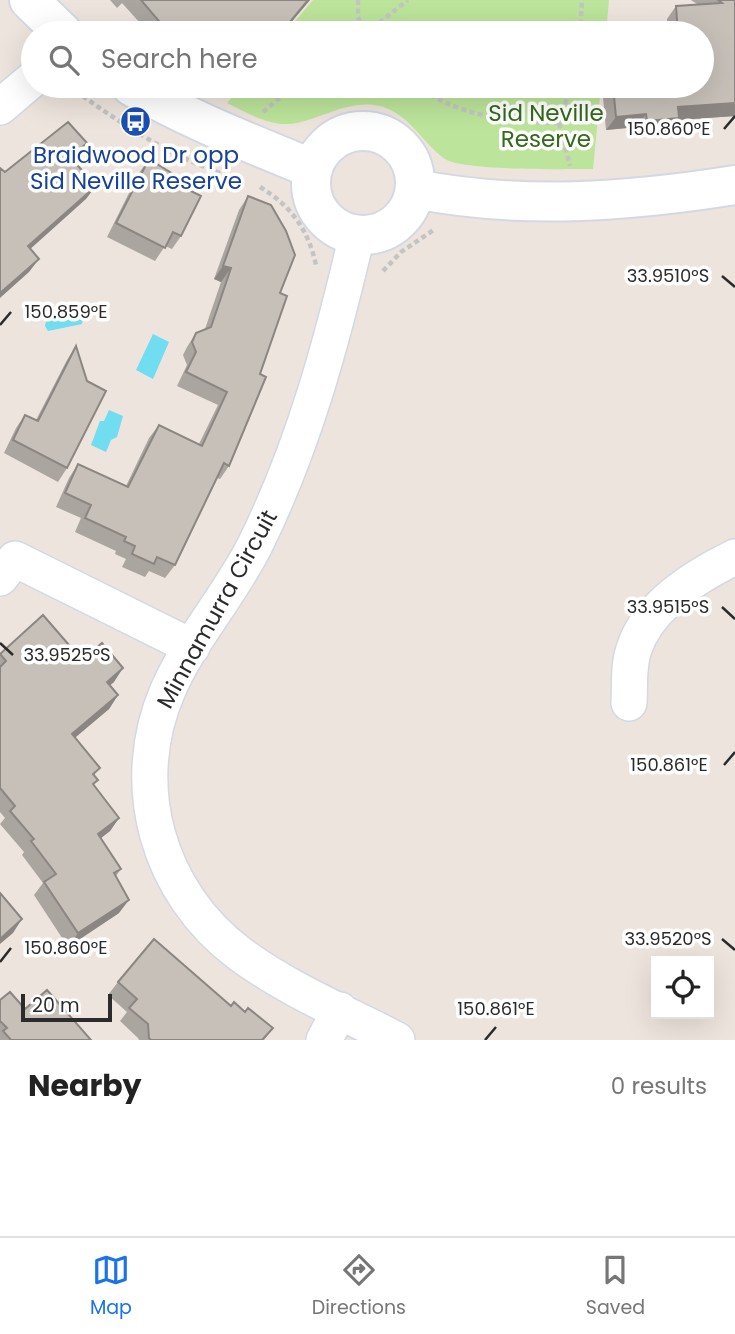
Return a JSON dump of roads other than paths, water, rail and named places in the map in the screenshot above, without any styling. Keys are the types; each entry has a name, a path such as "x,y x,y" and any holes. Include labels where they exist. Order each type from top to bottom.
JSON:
{"street":[{"path":"29,0 51,21"},
{"path":"0,107 21,89"},
{"path":"152,98 188,118 250,146 313,169"},
{"path":"369,131 387,136 402,147 411,163 415,189 407,212 397,223 378,232 357,234 340,230 326,219 316,204 311,187 313,169 320,152 334,139 351,132 369,131"},
{"path":"415,189 488,200 578,203 735,185"},
{"name":"Minnamurra Circuit","path":"357,234 320,379 282,488 253,548 169,687 151,751 149,793 162,846 174,877 191,905 225,942 258,966 397,1040"},
{"path":"629,703 633,652 647,624 695,578 735,557"},
{"path":"0,578 15,559 192,647"},
{"path":"324,1040 340,1010"}],"water":[{"path":"61,307 83,314 82,324 48,331 45,326 47,317"},
{"path":"153,334 169,342 153,379 136,370"},
{"path":"109,410 123,416 117,437 111,440 106,452 91,445 100,421 104,421"}],"place":[{"name":"Braidwood Dr opp Sid Neville Reserve","path":"136,121"}],"park label":[{"name":"Sid Neville Reserve","path":"546,126"}]}
